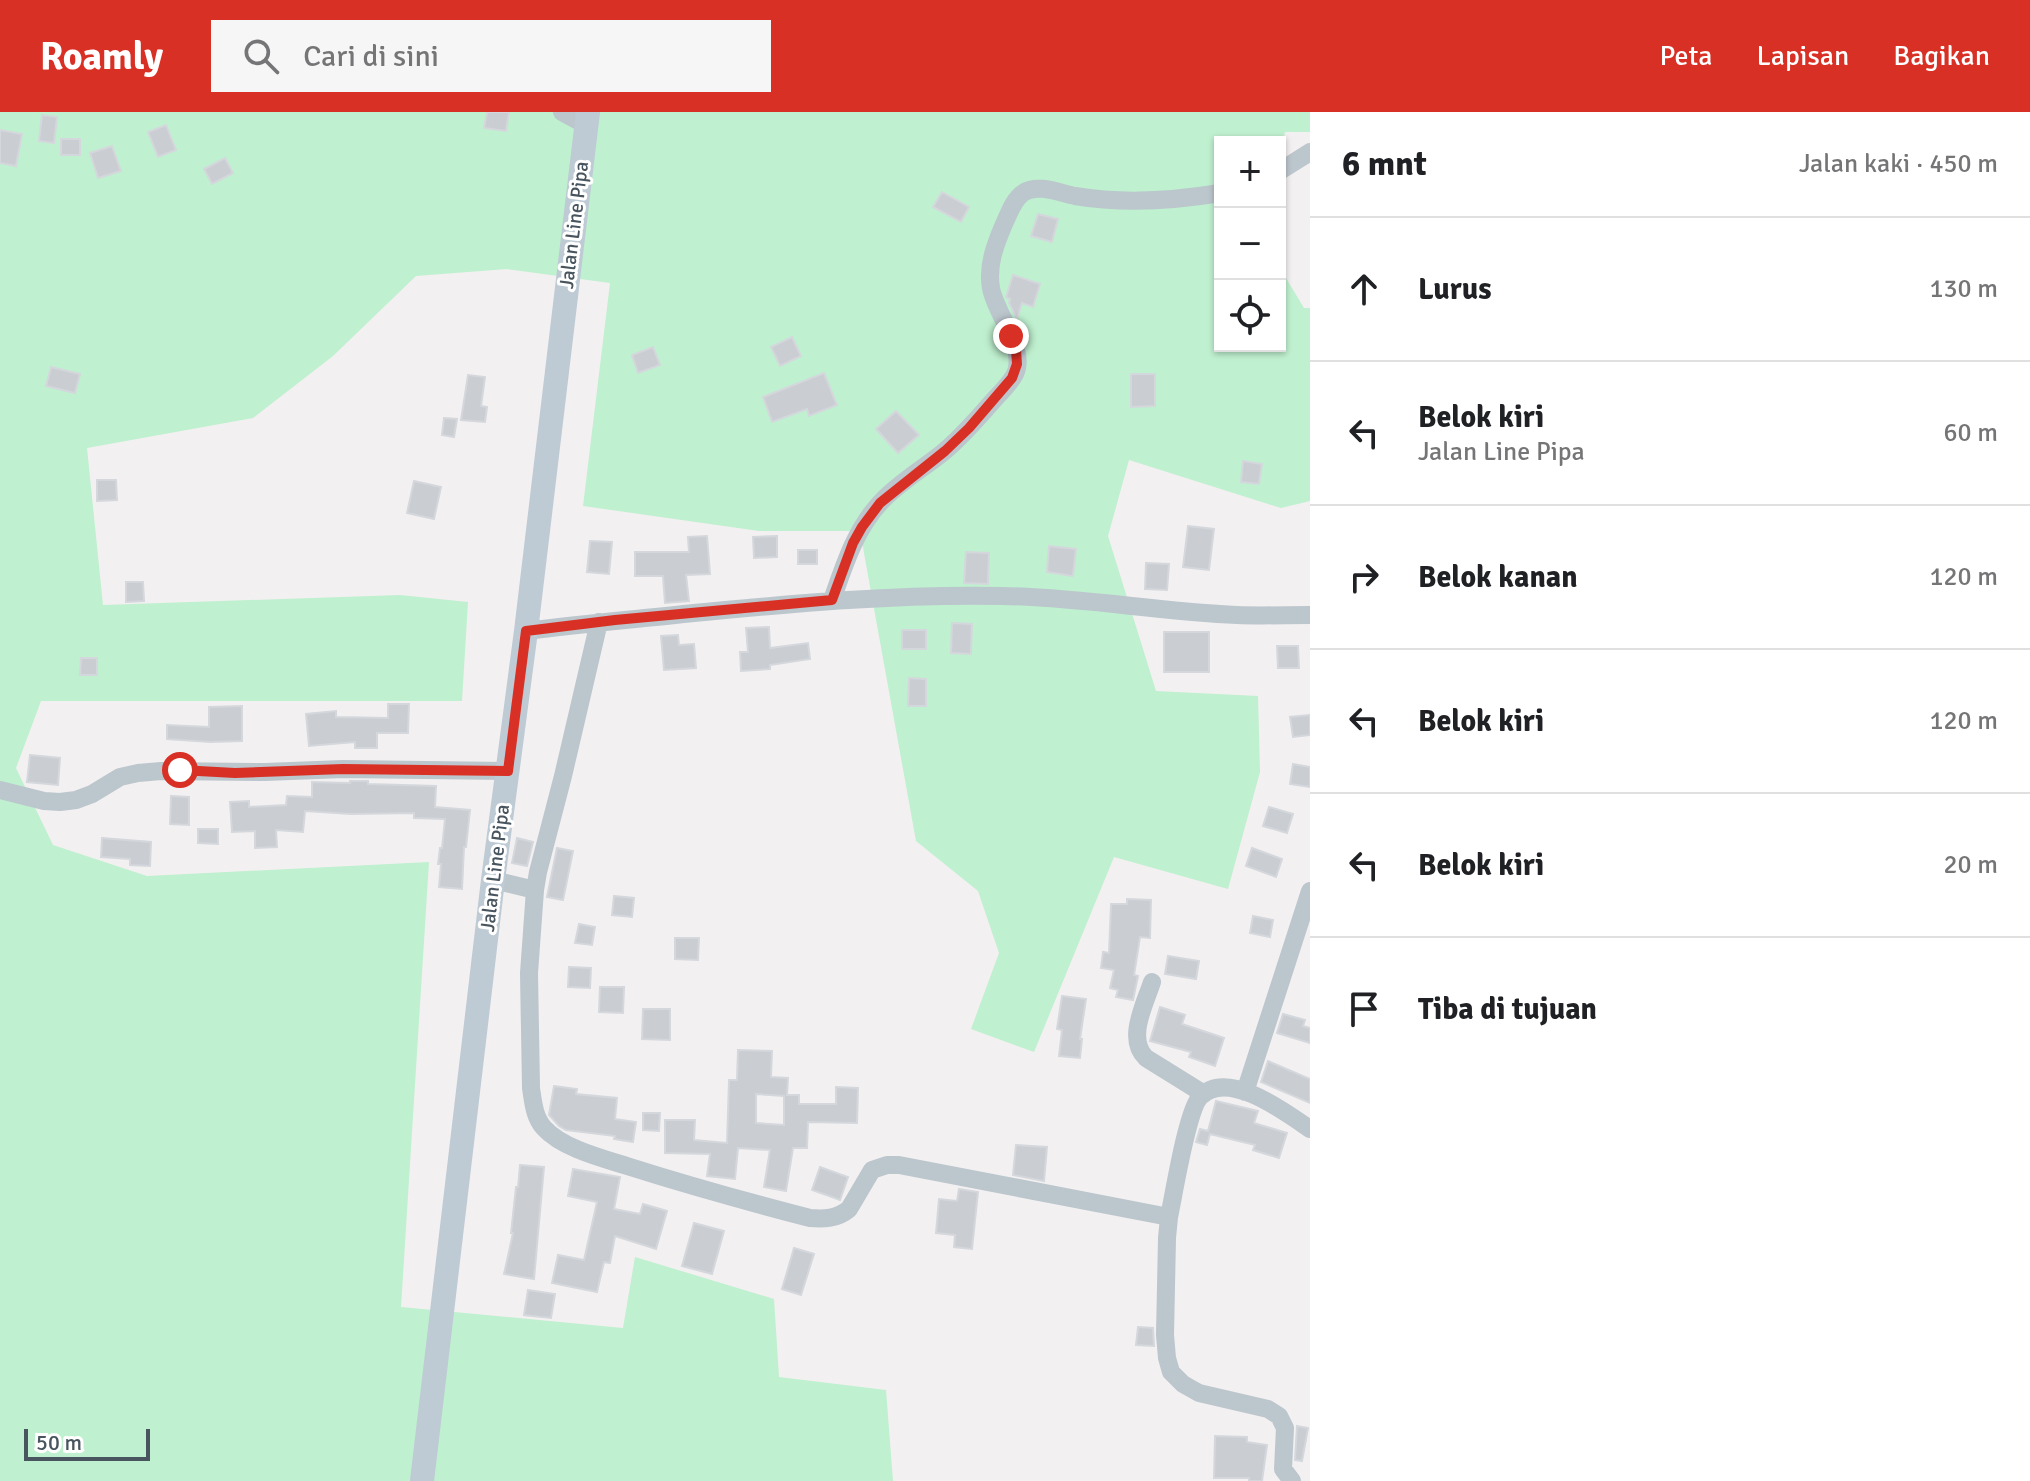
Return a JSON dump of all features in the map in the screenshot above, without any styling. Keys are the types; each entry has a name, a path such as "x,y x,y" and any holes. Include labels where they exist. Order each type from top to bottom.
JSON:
{"main road":[{"name":"Jalan Line Pipa","path":"422,1481 587,118"}],"street":[{"path":"562,112 587,118"},
{"path":"1286,167 1310,152"},
{"path":"832,600 853,543 880,503 945,451 1016,372 1016,350 991,291 990,269 996,245 1019,196 1036,189 1121,201 1214,194"},
{"path":"526,631 832,600 904,597 1002,596 1237,615 1310,615"},
{"path":"599,622 538,872 531,925 528,1013 533,1104 544,1128 584,1152 810,1218 826,1219 843,1214 872,1170 887,1165 1169,1217"},
{"path":"0,790 60,802 92,794 120,777 161,771 508,771"},
{"path":"493,880 535,890"},
{"path":"1245,1092 1310,891"},
{"path":"1152,982 1137,1034 1139,1050 1146,1058 1204,1094"},
{"path":"1292,1481 1283,1469 1285,1428 1279,1416 1268,1409 1199,1393 1171,1372 1165,1335 1167,1238 1190,1119 1195,1105 1204,1094 1224,1087 1245,1092 1281,1109 1310,1129"}],"green space":[{"path":"0,112 1310,112 1310,132 1285,132 1284,136 1214,136 1214,352 1286,352 1286,278 1304,308 1310,308 1310,501 1281,508 1129,460 1108,536 1156,691 1258,696 1260,772 1228,889 1114,857 1034,1052 971,1029 999,953 978,891 916,841 860,531 759,531 583,506 610,283 507,269 416,276 333,356 253,418 87,448 103,605 400,595 468,602 462,701 41,701 16,768 53,845 147,876 429,862 401,1307 623,1328 635,1257 774,1299 779,1377 886,1390 893,1481 0,1481"}],"building":[{"path":"487,112 509,112 506,131 484,128"},
{"path":"42,115 57,117 54,143 39,141"},
{"path":"166,125 176,150 158,157 148,132"},
{"path":"0,130 22,134 16,166 0,163"},
{"path":"61,139 80,139 80,155 61,155"},
{"path":"112,146 121,171 98,178 90,153"},
{"path":"225,158 233,173 212,184 204,169"},
{"path":"942,192 969,207 961,222 933,207"},
{"path":"1038,214 1058,219 1052,242 1031,236"},
{"path":"1013,275 1040,284 1033,307 1022,303 1017,319 1010,299 1006,297"},
{"path":"792,337 801,356 780,366 771,347"},
{"path":"653,347 660,365 638,373 632,355"},
{"path":"51,367 80,374 75,393 46,386"},
{"path":"824,373 837,405 809,416 807,409 772,422 763,397"},
{"path":"1131,374 1155,374 1155,406 1131,407"},
{"path":"468,375 485,377 481,406 487,407 485,422 461,420"},
{"path":"896,411 919,435 898,453 876,429"},
{"path":"444,418 457,419 454,437 442,435"},
{"path":"1243,461 1262,464 1259,484 1241,482"},
{"path":"97,480 116,480 117,500 97,501"},
{"path":"414,481 441,487 434,519 407,513"},
{"path":"1188,526 1214,529 1209,570 1183,567"},
{"path":"707,536 710,574 686,575 689,601 665,603 663,576 635,576 635,552 689,552 688,537"},
{"path":"777,536 777,557 754,558 753,537"},
{"path":"590,541 612,542 609,574 587,572"},
{"path":"1049,546 1076,549 1073,576 1047,572"},
{"path":"798,550 817,550 817,564 798,564"},
{"path":"966,552 989,553 988,584 964,583"},
{"path":"1146,563 1169,564 1167,590 1145,589"},
{"path":"126,582 143,582 144,601 126,602"},
{"path":"952,623 972,624 971,654 951,653"},
{"path":"769,627 770,648 808,643 810,659 770,665 770,669 741,671 740,652 748,652 746,628"},
{"path":"902,630 926,630 926,649 902,649"},
{"path":"1164,632 1209,632 1209,672 1164,672"},
{"path":"678,635 679,645 694,644 696,668 664,670 661,636"},
{"path":"1277,646 1298,646 1299,668 1278,668"},
{"path":"81,658 97,658 97,675 80,675"},
{"path":"909,678 926,679 926,706 908,706"},
{"path":"388,704 409,704 408,733 377,733 377,748 355,748 355,742 309,746 306,714 336,711 336,717 388,718"},
{"path":"242,706 242,741 167,739 167,725 209,727 209,707"},
{"path":"1310,715 1310,735 1293,737 1290,717"},
{"path":"30,755 60,758 58,785 27,782"},
{"path":"1293,764 1310,767 1310,787 1290,784"},
{"path":"312,782 436,786 435,807 470,810 462,889 439,887 441,864 438,864 445,819 414,818 414,813 305,811 303,832 276,830 277,847 255,848 255,831 232,832 230,802 249,801 249,807 286,805 287,796 312,797"},
{"path":"171,796 189,797 189,825 170,824"},
{"path":"1269,807 1293,814 1287,833 1263,826"},
{"path":"198,829 218,829 218,844 198,843"},
{"path":"102,838 151,842 150,866 130,865 130,859 101,857"},
{"path":"517,838 533,842 527,866 512,863"},
{"path":"557,848 573,851 563,900 547,897"},
{"path":"1252,848 1282,859 1276,877 1246,866"},
{"path":"614,896 634,898 632,917 612,915"},
{"path":"1127,899 1151,900 1150,938 1140,937 1133,1000 1116,997 1118,990 1110,988 1114,970 1101,968 1103,952 1109,953 1111,904 1127,904"},
{"path":"1253,916 1273,920 1270,937 1250,933"},
{"path":"579,924 595,927 592,945 575,943"},
{"path":"675,938 699,938 698,960 675,959"},
{"path":"1168,956 1199,961 1196,979 1165,974"},
{"path":"569,967 591,968 590,988 568,987"},
{"path":"600,987 624,987 623,1013 599,1012"},
{"path":"1062,996 1086,999 1080,1058 1059,1056 1062,1030 1057,1029"},
{"path":"1160,1007 1185,1015 1182,1024 1224,1038 1215,1066 1189,1057 1191,1052 1150,1041"},
{"path":"643,1009 670,1009 670,1040 642,1039"},
{"path":"1283,1014 1305,1020 1303,1026 1310,1028 1310,1043 1277,1033"},
{"path":"738,1050 772,1051 771,1077 788,1078 787,1095 799,1095 799,1104 836,1104 836,1087 858,1088 857,1123 808,1122 807,1148 793,1148 786,1191 764,1187 770,1150 738,1148 735,1179 707,1176 710,1154 665,1153 665,1120 695,1120 694,1140 727,1143 729,1080 737,1080","holes":["756,1094 784,1096 784,1125 756,1123"]},
{"path":"1268,1061 1310,1079 1310,1103 1261,1082"},
{"path":"554,1086 577,1089 576,1094 617,1098 615,1119 636,1122 633,1142 614,1139 615,1136 566,1130 559,1126 549,1115"},
{"path":"1216,1101 1258,1111 1254,1123 1287,1133 1279,1158 1253,1150 1255,1145 1210,1134 1207,1145 1196,1142 1200,1129 1208,1131"},
{"path":"643,1113 660,1113 659,1131 643,1130"},
{"path":"1016,1145 1047,1147 1044,1181 1013,1175"},
{"path":"520,1165 544,1167 534,1279 504,1274 513,1233"},
{"path":"820,1167 848,1177 840,1200 812,1190"},
{"path":"573,1169 620,1177 614,1209 640,1214 643,1204 667,1211 656,1249 615,1236 610,1263 604,1262 597,1292 552,1283 558,1255 584,1260 597,1202 568,1196"},
{"path":"959,1189 978,1192 972,1249 954,1247 955,1235 936,1233 939,1199 957,1201"},
{"path":"694,1223 724,1231 712,1274 682,1266"},
{"path":"794,1248 814,1254 801,1295 782,1289"},
{"path":"528,1290 555,1294 551,1318 524,1315"},
{"path":"1138,1327 1153,1328 1154,1346 1136,1345"},
{"path":"1297,1426 1308,1428 1302,1461 1295,1460"},
{"path":"1215,1436 1247,1437 1247,1442 1267,1445 1262,1481 1214,1478"}],"route":[{"path":"180,770 235,773 343,769 508,771 526,631 832,600 853,543 880,503 945,451 1012,378 1017,364 1011,336"}]}
